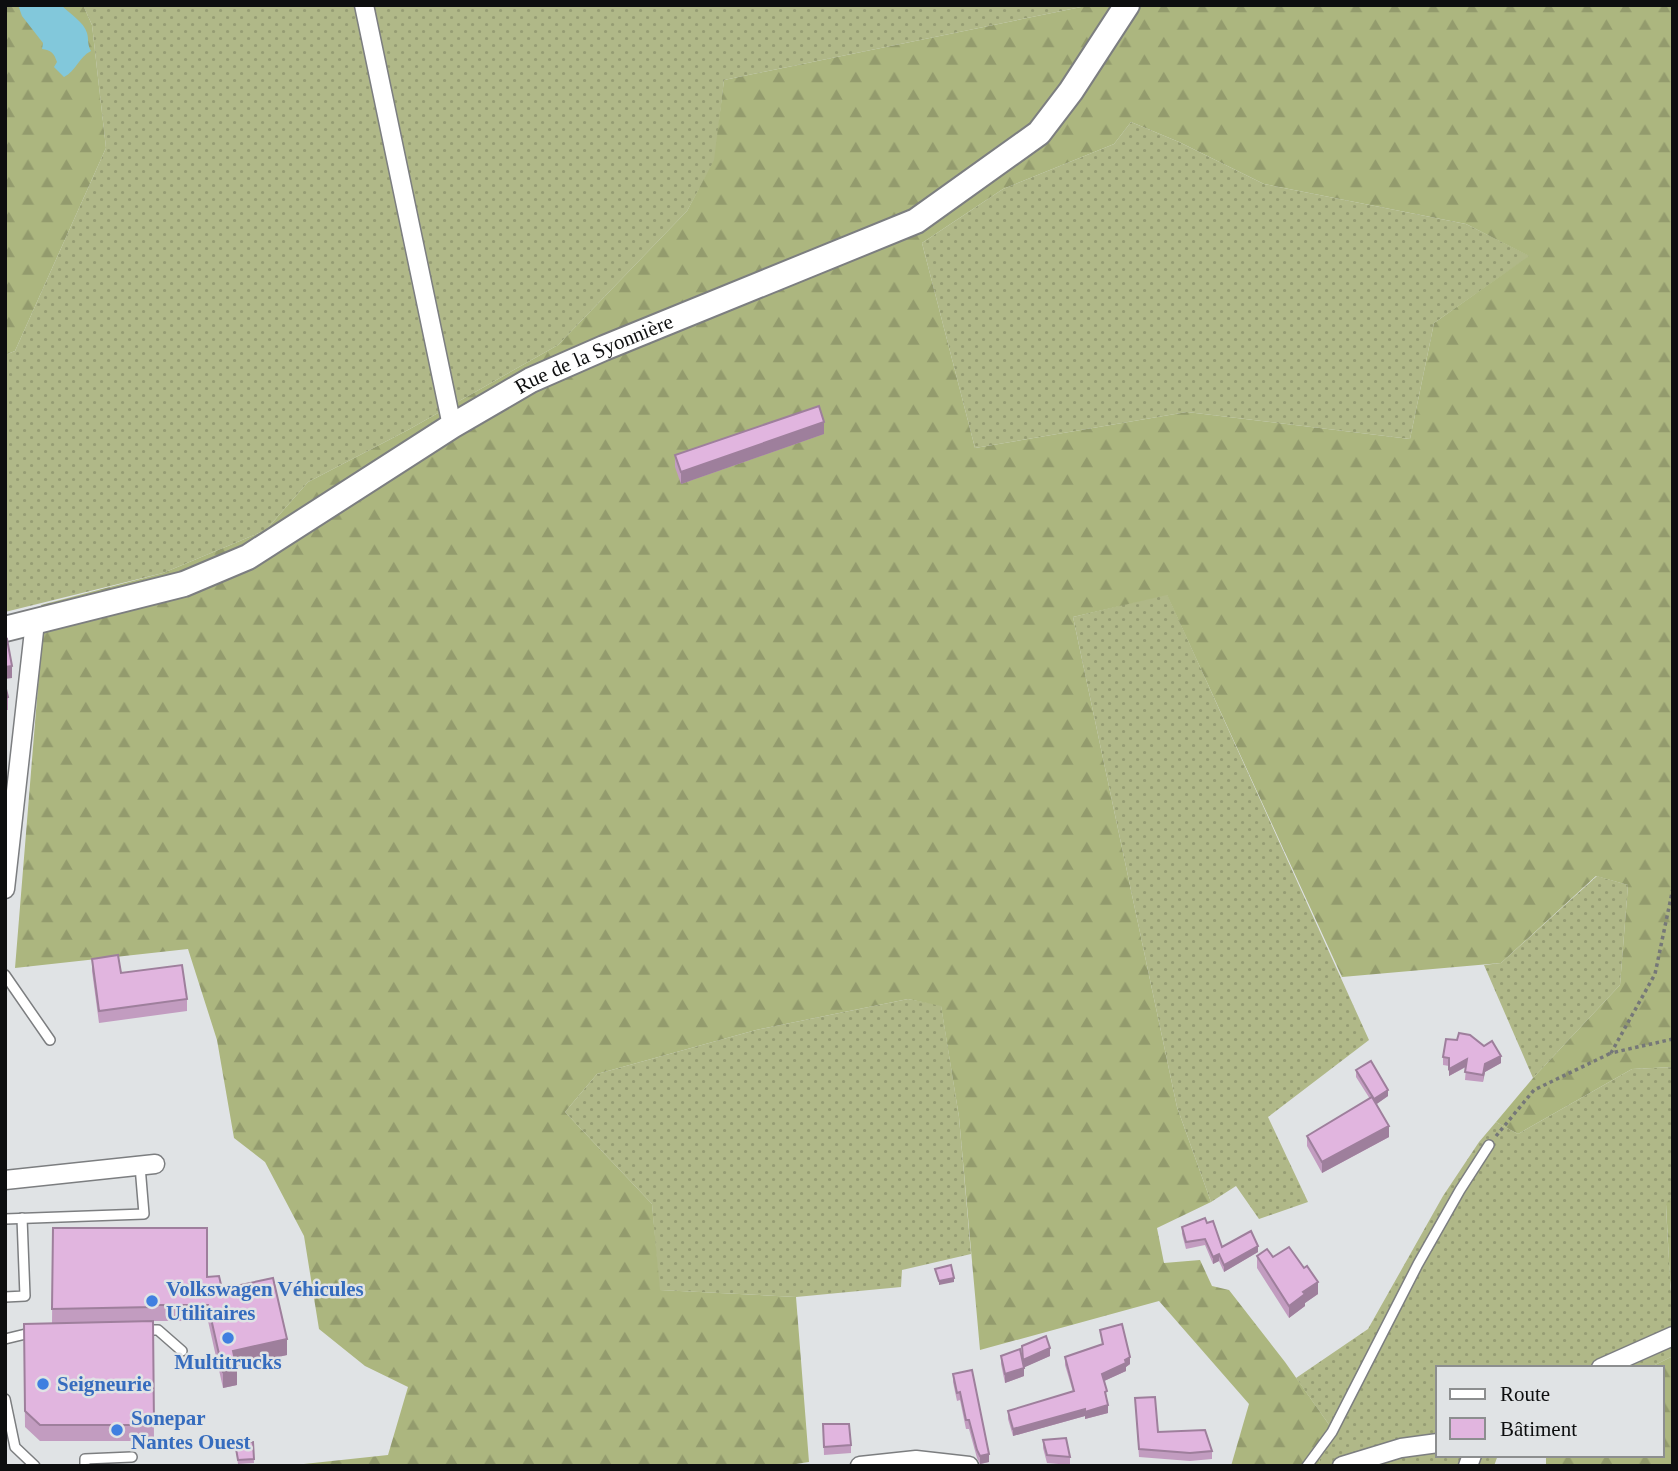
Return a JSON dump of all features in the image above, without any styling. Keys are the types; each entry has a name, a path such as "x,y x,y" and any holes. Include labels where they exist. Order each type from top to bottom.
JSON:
{"street":[{"path":"363,5 452,426"},
{"name":"Rue de la Syonnière","path":"5,629 184,584 248,557 452,426 531,380 916,221 1039,133 1071,91 1127,5"},
{"path":"5,889 35,622"},
{"path":"5,1180 147,1165"},
{"path":"1606,1366 1673,1336"},
{"path":"1342,1466 1401,1448 1436,1443"},
{"path":"860,1466 916,1460 969,1466"}],"lane":[{"path":"5,975 50,1041"},
{"path":"1307,1466 1332,1432 1418,1264 1489,1145"},
{"path":"5,1219 144,1214 147,1165"},
{"path":"5,1297 24,1296 22,1218"},
{"path":"132,1331 159,1330 182,1351"},
{"path":"5,1339 27,1332 40,1332"},
{"path":"5,1399 15,1447 35,1466"},
{"path":"85,1466 85,1459 132,1458"}],"path":[{"path":"1611,1054 1655,974 1673,888"},
{"path":"1489,1145 1534,1090 1611,1054 1673,1039"}],"green space":[{"path":"5,5 83,5 92,25 106,148 15,351 5,355"},
{"path":"83,5 1091,5 724,80 715,160 687,211 558,345 408,430 308,482 266,530 163,573 5,612 5,355 15,351 106,148 92,25"},
{"path":"1091,5 1673,5 1673,1067 1632,1069 1518,1134 1496,1122 1620,985 1628,885 1596,876 1501,963 1342,977 1167,595 1073,617 1177,1107 1211,1202 1157,1228 1164,1263 1200,1260 1212,1286 1229,1290 1285,1362 1330,1426 1318,1466 1231,1466 1249,1404 1159,1301 980,1350 959,1117 941,1006 908,999 756,1030 597,1074 565,1112 652,1204 660,1290 796,1297 809,1462 783,1466 285,1466 388,1455 408,1387 365,1366 319,1329 304,1236 265,1162 234,1138 217,1040 188,949 15,968 43,625 41,605 163,573 266,530 308,482 408,430 558,345 687,211 714,160 724,80","holes":["1131,122 1179,142 1264,184 1466,224 1529,256 1434,323 1410,439 1187,412 975,448 922,243 1003,189 1114,144"]},
{"path":"1131,122 1179,142 1264,184 1466,224 1530,256 1434,323 1410,439 1187,412 975,448 922,243 1003,189 1114,144"},
{"path":"1167,594 1369,1040 1268,1117 1308,1202 1259,1219 1236,1186 1211,1202 1177,1107 1073,617"},
{"path":"1597,876 1628,885 1620,985 1533,1078 1484,965 1501,963"},
{"path":"908,999 941,1005 959,1117 971,1254 902,1270 901,1287 796,1297 659,1290 652,1204 565,1112 597,1074 756,1030"},
{"path":"1673,1067 1673,1194 1666,1205 1673,1356 1653,1366 1436,1366 1436,1457 1497,1457 1494,1466 1318,1466 1330,1426 1296,1378 1368,1329 1443,1196 1479,1142 1496,1122 1518,1134 1632,1069"},
{"path":"1673,1194 1673,1300 1666,1204"},
{"path":"1673,1356 1673,1466 1546,1466 1546,1457 1664,1457 1664,1366 1653,1366"}],"water":[{"path":"18,5 61,5 80,21 88,35 91,51 64,77 54,67 57,62 53,54 42,49 43,43 22,16"}],"building":[{"path":"819,406 824,422 681,472 675,455"},
{"path":"7,639 12,666 5,667 5,640"},
{"path":"118,955 121,973 182,965 187,999 99,1011 92,959"},
{"path":"1459,1033 1470,1035 1484,1046 1492,1041 1501,1056 1485,1064 1483,1075 1465,1072 1467,1059 1449,1069 1449,1058 1443,1057 1446,1039 1457,1040"},
{"path":"1371,1061 1388,1090 1374,1099 1356,1070"},
{"path":"1372,1097 1389,1126 1322,1162 1307,1136"},
{"path":"1205,1218 1207,1223 1213,1221 1222,1247 1251,1231 1258,1246 1224,1265 1219,1254 1213,1257 1205,1239 1186,1242 1182,1227"},
{"path":"53,1228 207,1228 207,1277 219,1276 222,1289 273,1278 287,1339 233,1351 237,1369 223,1372 208,1305 52,1309"},
{"path":"1289,1247 1318,1282 1289,1306 1257,1256 1267,1249 1273,1257"},
{"path":"951,1265 954,1278 939,1281 935,1269"},
{"path":"153,1321 154,1425 40,1425 25,1411 24,1324"},
{"path":"1122,1324 1130,1357 1125,1360 1126,1363 1102,1374 1108,1405 1013,1429 1008,1411 1074,1391 1065,1357 1103,1344 1100,1330"},
{"path":"1046,1336 1050,1348 1023,1360 1022,1346"},
{"path":"1020,1349 1024,1368 1005,1374 1001,1356"},
{"path":"972,1370 989,1454 980,1456 969,1420 966,1420 960,1392 957,1393 953,1374"},
{"path":"1155,1397 1158,1432 1205,1430 1212,1451 1190,1453 1139,1449 1135,1398"},
{"path":"823,1424 849,1424 851,1445 824,1447"},
{"path":"1066,1438 1070,1457 1047,1455 1043,1440"},
{"path":"253,1442 254,1459 238,1460 235,1443"}],"place":[{"name":"Volkswagen Véhicules Utilitaires","path":"152,1301"},
{"name":"Multitrucks","path":"228,1338"},
{"name":"Seigneurie","path":"43,1384"},
{"name":"Sonepar Nantes Ouest","path":"117,1430"}]}
